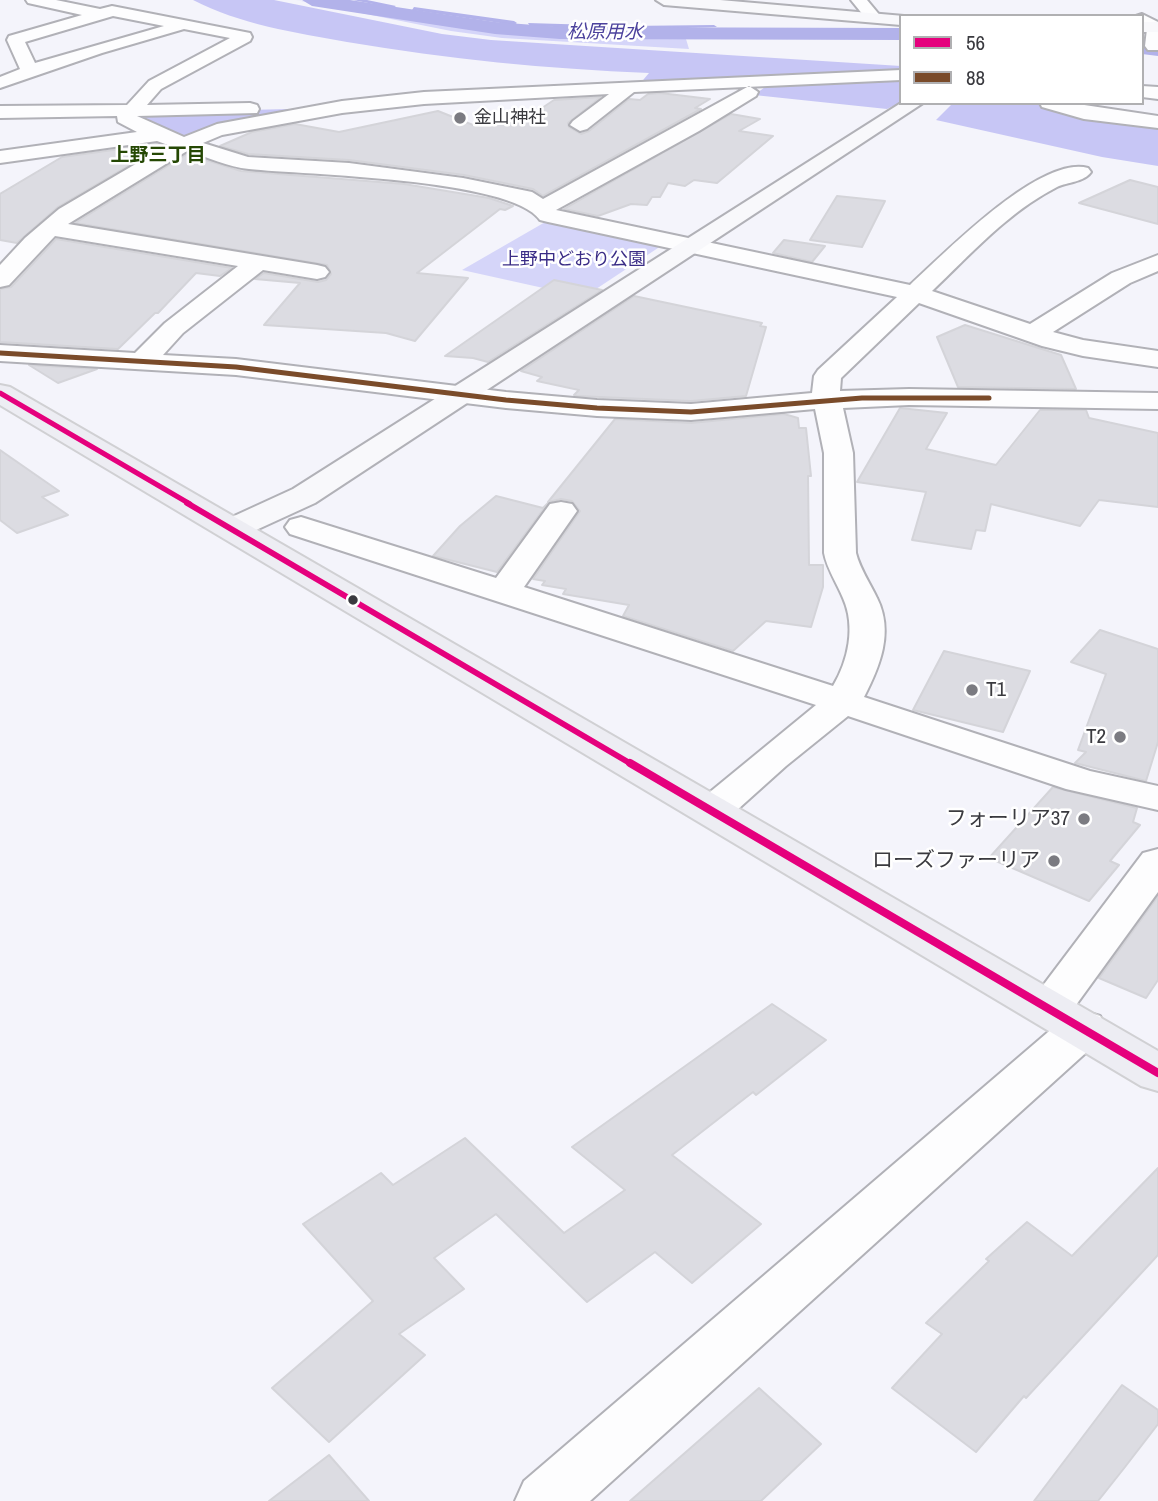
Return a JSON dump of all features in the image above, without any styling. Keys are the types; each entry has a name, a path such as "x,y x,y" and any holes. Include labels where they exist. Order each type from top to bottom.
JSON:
{"highway":[{"path":"0,393 1158,1073"}],"street":[{"path":"34,0 101,14"},
{"path":"664,0 899,20"},
{"path":"859,0 874,18"},
{"path":"30,72 15,40 112,11 244,37 155,85 125,118 184,145 263,165 349,169 463,184 524,197 543,208 548,215 916,294 1032,334 1083,348 1158,359"},
{"path":"1144,21 1150,50"},
{"path":"0,83 96,49 186,25"},
{"path":"0,112 342,107 472,95 899,75"},
{"path":"580,125 628,88"},
{"path":"543,208 692,127 749,92"},
{"path":"232,529 295,501 911,105"},
{"path":"1056,105 1084,113 1158,122"},
{"path":"0,280 33,243 89,198 132,177 184,145 217,130 342,107"},
{"path":"217,130 220,125 246,109"},
{"path":"0,157 158,135"},
{"path":"713,810 772,758 842,703 863,665 867,636 862,601 842,564 840,553 836,439 824,387 834,367 1000,214 1051,182 1081,172"},
{"path":"50,228 317,272"},
{"path":"1032,334 1121,278 1158,262"},
{"path":"143,360 174,328 257,263"},
{"path":"0,353 236,367 597,408 691,412 826,400 909,397 1158,401"},
{"path":"504,591 561,511"},
{"path":"301,527 1080,781 1158,798"},
{"path":"546,1501 1066,1018 1158,862"}],"green space":[{"path":"296,0 494,30 686,39 689,49 502,38 451,31"},
{"name":"上野中どおり公園","path":"547,221 664,244 584,297 462,270"}],"shaded area":[{"path":"193,0 274,0 442,34 491,40 899,66 899,72 857,72 638,86 649,73 498,62 347,42 248,21"},
{"path":"862,79 899,80 899,103 887,109 754,95 768,85"},
{"path":"951,105 1046,105 1082,115 1158,124 1158,166 1102,157 936,120"},
{"path":"298,111 178,138 136,118 141,114 157,112"}],"building":[{"path":"648,94 710,99 695,108 701,109 543,196 533,189 464,175 349,160 248,154 220,146 252,132 295,124 339,132 438,111 473,125 536,112 554,100 601,97 568,123 569,127 581,134 589,131 629,99 640,100"},
{"path":"731,114 760,119 739,131 773,136 717,183 694,180 685,186 668,183 660,197 652,197 647,205 631,204 598,216 564,209"},
{"path":"157,144 162,146 58,207 17,243 0,240 0,194 62,157"},
{"path":"187,154 241,171 404,184 489,198 513,206 500,209 417,273 468,278 415,341 386,333 264,325 300,283 255,279 264,273 318,282 326,280 331,274 327,265 75,223"},
{"path":"1130,180 1158,187 1158,224 1079,203"},
{"path":"837,196 885,201 862,247 810,240"},
{"path":"56,239 232,268 220,276 196,273 158,313 118,349 0,342 0,289 11,287"},
{"path":"784,240 825,246 812,262 773,253"},
{"path":"554,280 602,290 488,362 445,356"},
{"path":"634,296 762,323 760,326 766,327 746,396 691,401 577,396 574,395 579,390 537,381 542,377 521,371"},
{"path":"965,325 1061,355 1076,389 958,387 937,337"},
{"path":"29,365 97,369 58,383"},
{"path":"900,408 947,413 926,449 996,465 1040,410 1086,410 1089,418 1158,433 1158,507 1099,500 1080,526 991,504 985,531 976,530 971,549 912,540 926,492 857,482"},
{"path":"784,414 798,418 799,428 806,428 811,476 808,476 809,565 823,565 823,587 811,627 766,621 733,651 623,616 629,605 563,594 566,589 542,585 545,581 533,579 580,511 572,501 561,499 548,502 615,419 691,423"},
{"path":"0,450 59,491 42,497 68,515 17,533 0,520"},
{"path":"496,496 543,508 548,503 497,572 433,556 460,526"},
{"path":"1100,630 1158,649 1158,742 1146,781 1075,763 1086,752 1078,750 1106,674 1071,662"},
{"name":"T1","path":"944,651 1030,671 1003,732 913,710"},
{"path":"1053,787 1137,808 1133,822 1140,825 1110,861 1119,865 1089,901 989,858"},
{"path":"1158,896 1158,980 1146,998 1099,978"},
{"path":"772,1004 826,1040 756,1095 753,1092 672,1155 761,1224 692,1283 655,1252 587,1302 496,1214 434,1258 464,1289 399,1334 425,1355 329,1442 272,1388 373,1301 303,1224 381,1173 393,1185 465,1138 564,1233 625,1190 572,1147"},
{"path":"1158,1168 1158,1255 1026,1398 1024,1396 976,1452 892,1388 942,1334 926,1323 989,1261 986,1259 1027,1222 1072,1256"},
{"path":"1122,1385 1158,1410 1158,1424 1098,1501 1034,1501"},
{"path":"759,1388 821,1444 761,1501 630,1501"},
{"path":"329,1455 369,1501 269,1501"}],"waterway":[{"name":"松原用水","path":"312,0 495,28 560,33 899,34"},
{"path":"356,0 393,6"},
{"path":"414,9 514,23"},
{"path":"530,24 627,28 714,27"},
{"name":"松原用水","path":"1144,48 1158,50"}],"transit line":[{"name":"88","path":"0,353 236,367 506,400 597,408 691,412 862,398 989,398"},
{"name":"56","path":"0,393 1158,1073"}],"place":[{"name":"金山神社","path":"460,118"},
{"name":"T1","path":"972,690"},
{"name":"T2","path":"1120,737"},
{"name":"フォーリア37","path":"1084,819"},
{"name":"ローズファーリア","path":"1054,861"}],"district":[{"name":"上野三丁目","path":"158,156"}]}
